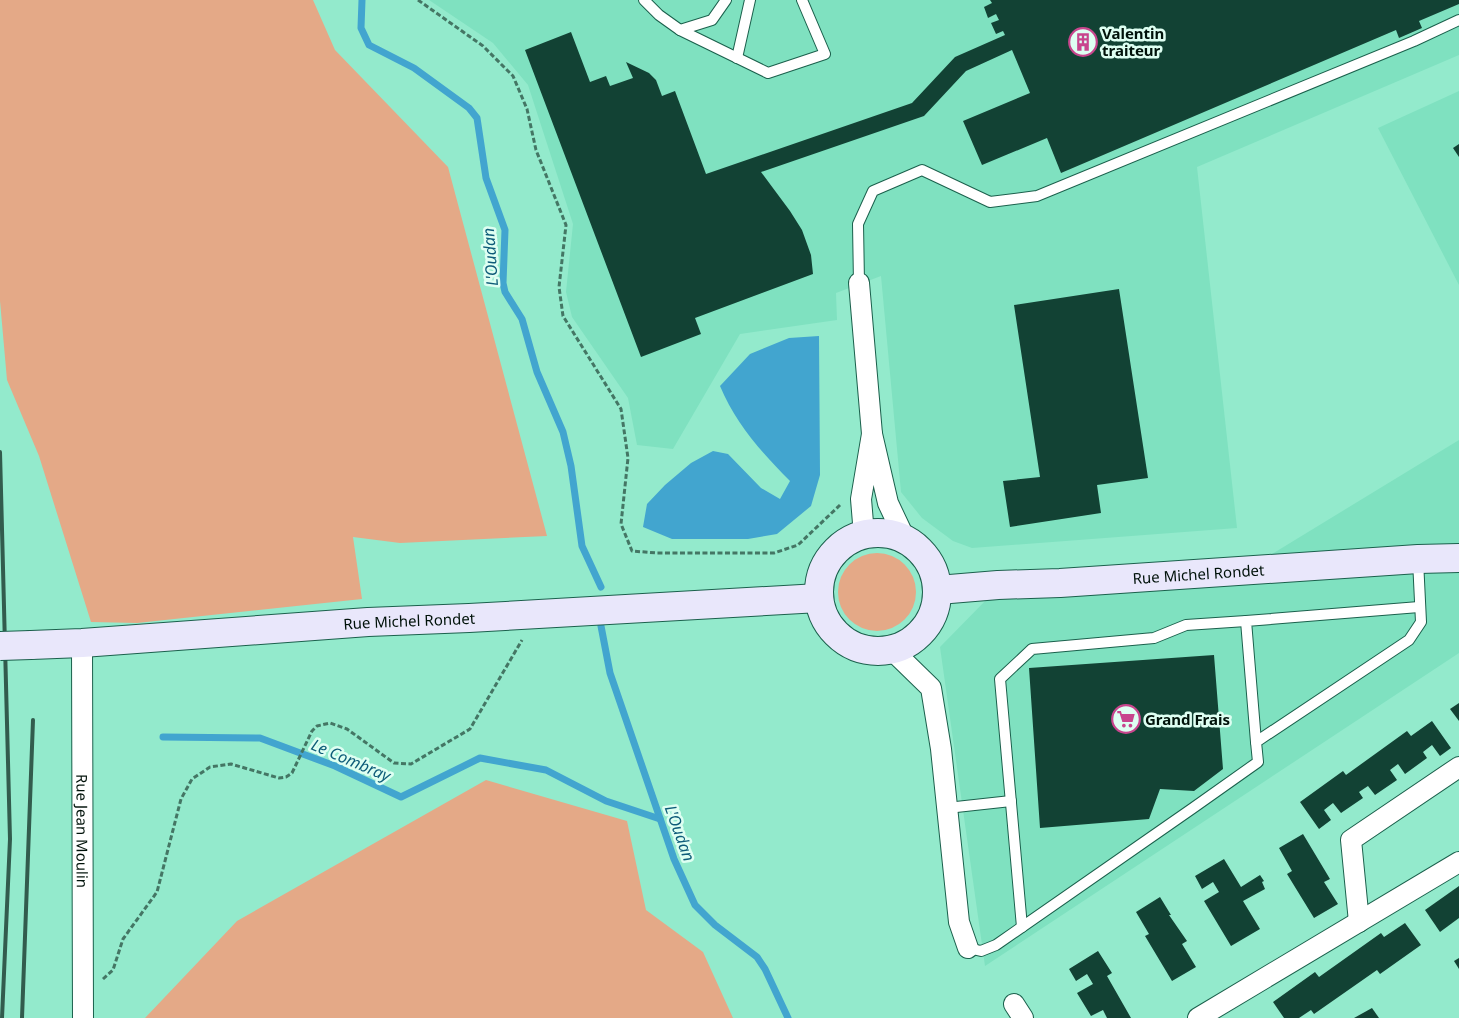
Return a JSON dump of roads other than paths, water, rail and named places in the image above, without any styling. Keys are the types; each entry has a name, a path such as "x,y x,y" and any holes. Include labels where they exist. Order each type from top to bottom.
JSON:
{"street":[{"path":"859,283 872,434 888,503 905,539"},
{"path":"864,535 861,499 872,434"},
{"path":"892,534 905,539 918,548 928,560 935,575 938,590 935,610 926,628 911,642 892,650 872,652 852,646 836,634 824,617 819,598 820,581 825,565 835,552 848,541 864,535 892,534"},
{"name":"Rue Michel Rondet","path":"938,590 1418,558 1459,558"},
{"name":"Rue Michel Rondet","path":"0,646 82,643 368,622 819,598"},
{"name":"Rue Jean Moulin","path":"82,643 83,1018"},
{"path":"892,650 931,688 941,749 959,922 968,948"},
{"path":"1359,922 1351,840 1459,767"},
{"path":"1198,1018 1459,862"}],"lane":[{"path":"644,0 659,15 680,30 768,73 825,54 802,0"},
{"path":"680,30 712,20 726,0"},
{"path":"737,58 750,0"},
{"path":"859,283 858,224 873,191 922,170 990,202 1037,196 1414,41 1459,20"},
{"path":"1256,742 1409,640 1421,622 1418,558"},
{"path":"1022,927 1000,679 1032,649 1154,638 1186,625 1420,607"},
{"path":"968,948 981,950 996,945 1258,762 1246,621"},
{"path":"947,808 1011,801"}],"water":[{"path":"819,336 820,475 811,506 777,534 748,539 672,539 643,527 647,504 665,485 691,463 713,451 728,454 761,488 780,499 790,481 750,437 726,400 720,386 750,354 789,338"}],"waterway":[{"name":"L'Oudan","path":"362,0 361,28 369,45 414,68 469,108 477,118 486,178 505,230 503,283 505,292 522,319 537,372 563,432 571,466 582,546 601,587"},
{"name":"L'Oudan","path":"601,626 610,673 674,859 695,905 715,925 757,957 765,969 788,1018"},
{"name":"Le Combray","path":"163,737 260,738 335,766 401,797 480,758 546,770 606,801 660,819"}],"railway":[{"path":"0,452 10,839 2,1018"},
{"path":"22,1018 33,720"}],"place":[{"name":"Valentin traiteur","path":"1083,42"},
{"name":"Grand Frais","path":"1126,719"}]}
